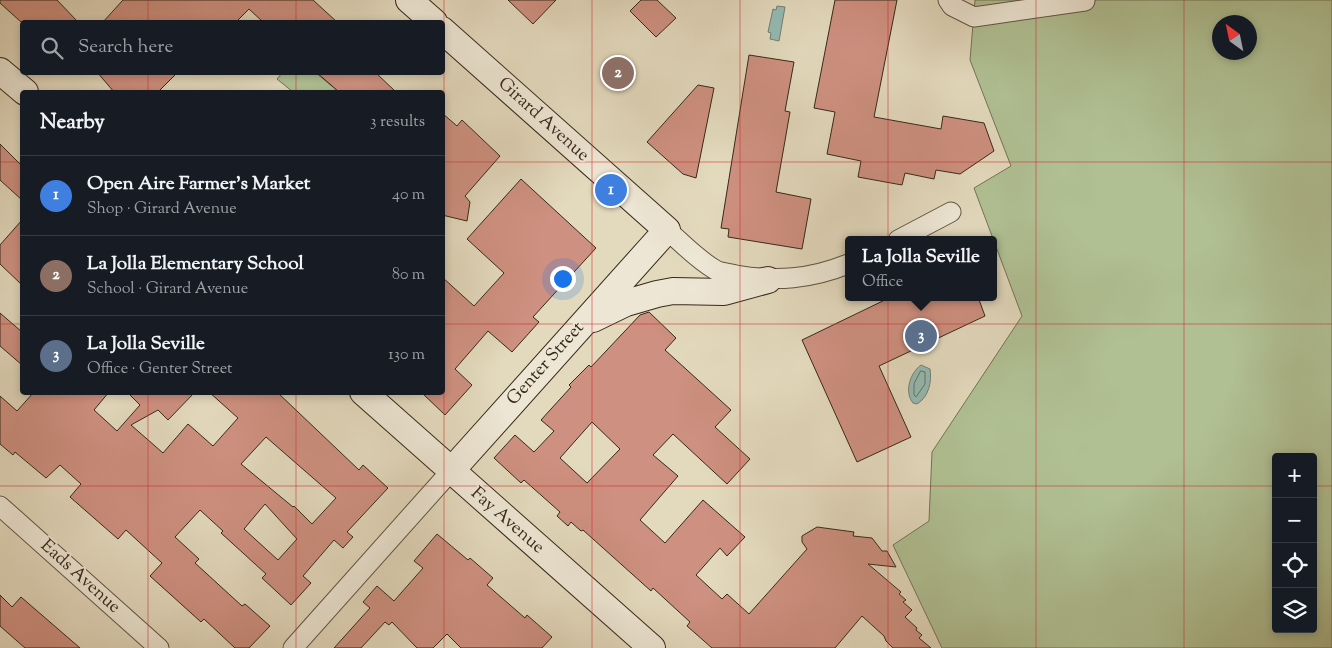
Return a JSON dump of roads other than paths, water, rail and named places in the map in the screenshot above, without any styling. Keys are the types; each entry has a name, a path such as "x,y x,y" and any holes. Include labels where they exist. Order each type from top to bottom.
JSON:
{"street":[{"path":"409,0 432,20"},
{"path":"948,0 952,6 974,17 1085,1"},
{"name":"Girard Avenue","path":"445,33 667,230"},
{"path":"0,71 23,90"},
{"path":"906,236 951,212"},
{"path":"667,230 715,271 768,280 794,279 829,272 845,265"},
{"name":"Genter Street","path":"293,648 667,230"},
{"path":"583,324 626,304 673,290 724,292 768,280"},
{"name":"Fay Avenue","path":"366,395 652,648"},
{"name":"Eads Avenue","path":"0,506 159,648"}],"water":[{"path":"777,6 785,7 779,41 770,39 771,33 768,32 773,9 776,10"},
{"path":"921,365 930,369 930,379 927,393 917,404 913,403 910,399 909,388 911,378"}],"place":[{"name":"La Jolla Elementary School","path":"618,73"},
{"name":"Open Aire Farmer’s Market","path":"611,190"},
{"name":"La Jolla Seville","path":"921,336"}]}
